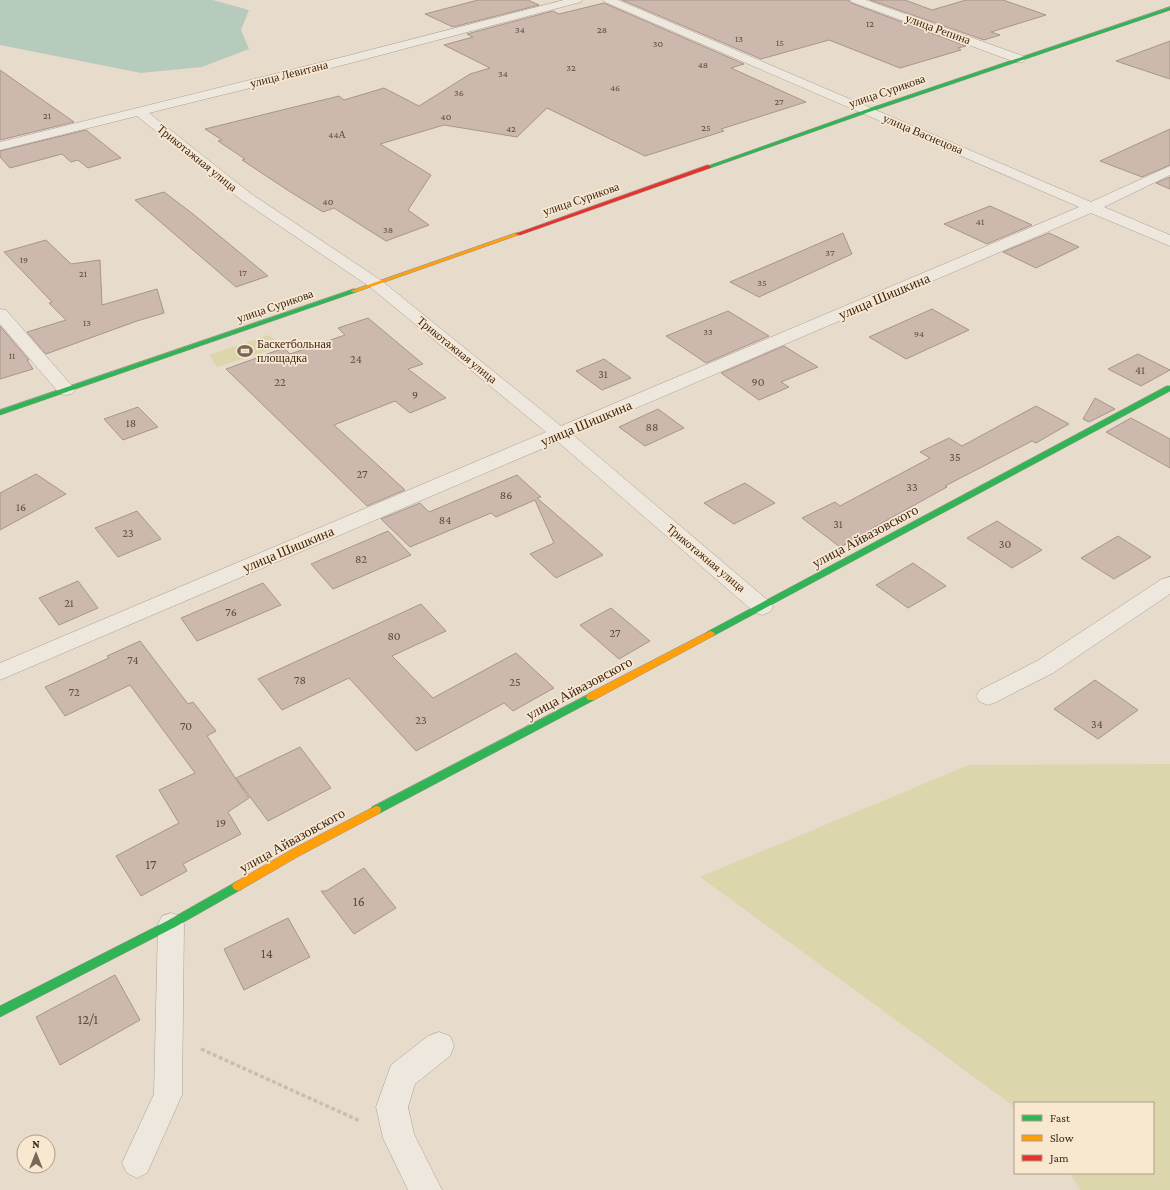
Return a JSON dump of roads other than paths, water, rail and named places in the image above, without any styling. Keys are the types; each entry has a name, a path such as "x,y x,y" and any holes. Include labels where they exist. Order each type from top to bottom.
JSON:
{"street":[{"name":"улица Левитана","path":"0,146 350,59 577,0"},
{"name":"улица Васнецова","path":"609,0 1170,241"},
{"name":"улица Репина","path":"856,0 1019,59"},
{"name":"улица Сурикова","path":"0,413 376,284 867,111 1170,8"},
{"name":"Трикотажная улица","path":"139,111 245,196 376,284 560,434 762,607"},
{"name":"улица Шишкина","path":"0,672 1092,207 1170,170"},
{"path":"0,314 66,390"},
{"name":"улица Айвазовского","path":"0,1012 171,924 295,853 762,607 1170,388"},
{"path":"988,696 1045,667 1170,584"},
{"path":"426,1190 399,1138 392,1107 402,1075 439,1046"}],"lane":[{"path":"137,1163 168,1095 171,924"}],"place":[{"name":"Баскетбольная площадка","path":"245,351"}]}
